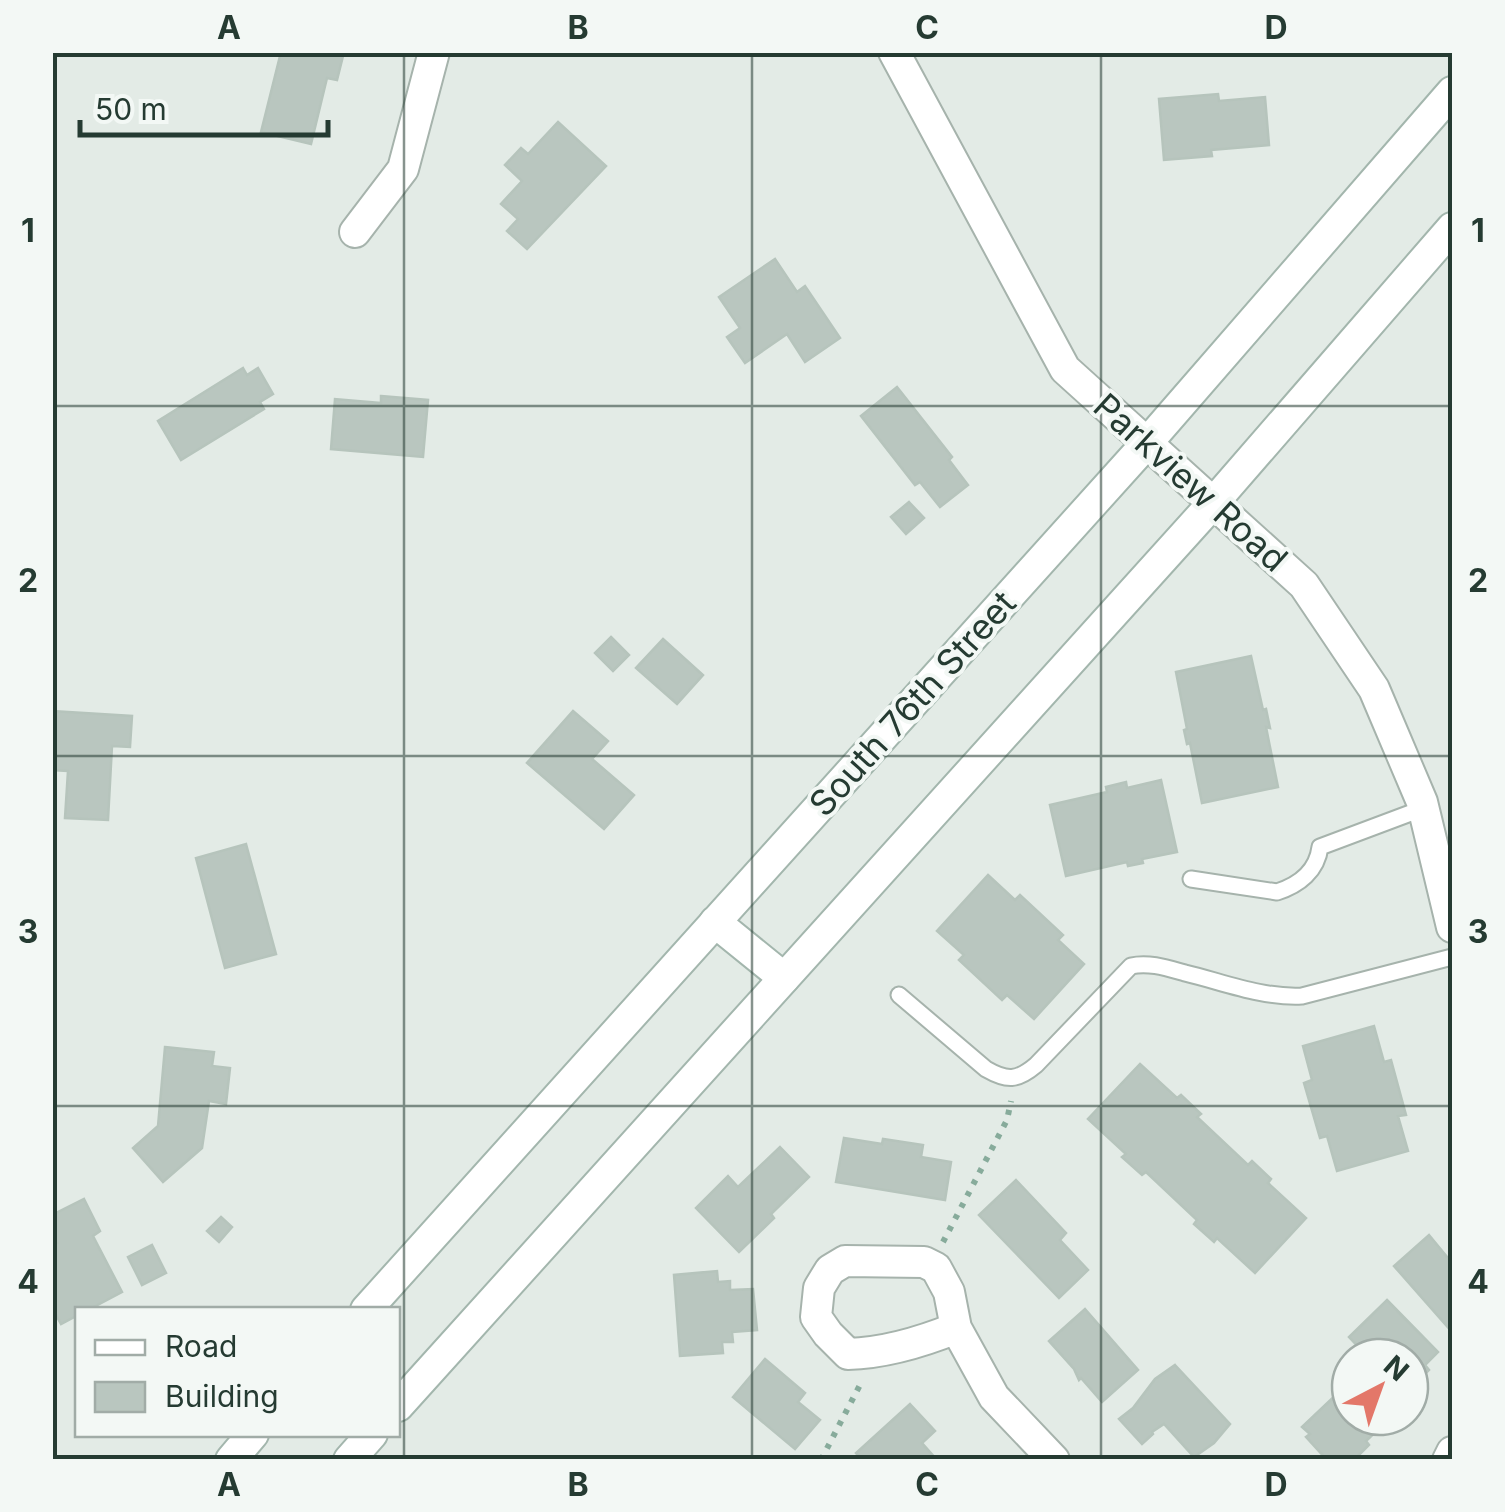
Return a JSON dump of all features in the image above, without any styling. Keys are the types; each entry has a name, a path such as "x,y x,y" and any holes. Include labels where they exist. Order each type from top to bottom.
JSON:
{"main road":[{"path":"354,232 403,169 434,52"},
{"name":"Parkview Road","path":"894,52 1066,369 1304,584 1374,689 1424,808 1452,927"},
{"name":"South 76th Street","path":"369,1307 1147,442 1452,92"},
{"path":"400,1404 1214,502 1452,228"},
{"path":"716,922 784,978"},
{"path":"956,1328 872,1353 848,1354 816,1317 819,1288 830,1270 845,1261 924,1262 936,1268 948,1292 956,1328 994,1397 1054,1460"},
{"path":"231,1460 250,1437"},
{"path":"349,1460 369,1437"},
{"path":"1448,1460 1452,1452"}],"lane":[{"path":"1191,879 1277,892 1306,876 1318,859 1320,847 1424,808"},
{"path":"899,994 986,1069 999,1077 1011,1078 1036,1065 1130,966 1160,966 1280,997 1302,996 1452,957"}],"path":[{"path":"932,1266 1007,1120"},
{"path":"821,1460 872,1353"}],"building":[{"path":"281,52 344,52 337,80 327,78 311,144 261,132"},
{"path":"1218,94 1219,101 1265,97 1269,145 1211,150 1212,156 1164,160 1159,99"},
{"path":"558,122 606,166 527,249 507,231 518,219 501,204 522,181 505,165 521,148 528,154"},
{"path":"775,259 797,292 805,286 840,338 805,362 787,334 745,363 727,337 740,328 719,297"},
{"path":"243,368 247,375 258,368 273,394 260,402 264,409 181,460 158,421"},
{"path":"897,387 952,457 949,460 968,485 940,507 920,482 915,485 861,416"},
{"path":"381,396 428,400 423,457 331,449 335,399 381,403"},
{"path":"909,502 924,518 906,534 891,517"},
{"path":"611,637 629,655 613,671 595,653"},
{"path":"663,639 703,675 677,704 636,668"},
{"path":"1251,656 1270,728 1266,727 1278,787 1202,803 1184,730 1187,729 1176,672"},
{"path":"52,711 132,716 130,747 112,746 108,820 65,818 68,771 52,770"},
{"path":"573,711 608,741 592,759 634,795 604,829 527,763"},
{"path":"1161,780 1177,852 1142,859 1143,863 1128,866 1127,862 1066,876 1050,805 1107,792 1106,787 1126,782 1127,788"},
{"path":"246,844 276,954 225,968 196,858"},
{"path":"988,875 1015,900 1020,895 1063,935 1058,940 1084,964 1034,1019 1007,995 1002,1000 959,960 964,955 937,931"},
{"path":"1374,1026 1384,1062 1391,1060 1406,1115 1398,1116 1408,1151 1337,1171 1327,1136 1320,1138 1304,1083 1312,1080 1303,1046"},
{"path":"165,1047 214,1052 212,1066 230,1068 226,1104 209,1101 202,1148 163,1182 133,1148 158,1126"},
{"path":"1140,1064 1177,1098 1181,1095 1201,1114 1197,1117 1248,1165 1252,1161 1271,1179 1268,1183 1306,1218 1255,1273 1217,1238 1214,1242 1194,1224 1197,1220 1146,1172 1142,1175 1122,1157 1126,1154 1088,1119"},
{"path":"844,1138 923,1145 921,1157 951,1162 945,1200 836,1182"},
{"path":"780,1147 809,1177 739,1252 696,1208 728,1176 738,1187"},
{"path":"1016,1180 1066,1233 1060,1240 1088,1270 1059,1298 979,1215"},
{"path":"84,1199 100,1231 93,1236 122,1292 94,1307 75,1307 75,1317 61,1324 56,1315 52,1317 52,1245 57,1243 52,1236 52,1215"},
{"path":"221,1217 232,1227 219,1242 207,1231"},
{"path":"1429,1235 1452,1263 1452,1332 1394,1266"},
{"path":"152,1245 166,1273 142,1285 128,1257"},
{"path":"717,1271 718,1282 730,1281 730,1290 753,1289 757,1330 732,1332 733,1342 722,1342 723,1353 680,1356 674,1275"},
{"path":"1387,1300 1423,1337 1349,1337"},
{"path":"1085,1309 1138,1370 1102,1402 1049,1341"},
{"path":"1430,1344 1438,1352 1430,1360"},
{"path":"765,1359 805,1393 798,1402 820,1420 795,1449 733,1397"},
{"path":"1175,1365 1230,1424 1214,1443 1194,1457 1164,1424 1142,1444 1119,1419 1133,1408 1155,1379"},
{"path":"1330,1400 1330,1437 1370,1437 1366,1441 1369,1445 1354,1460 1327,1460 1302,1427"},
{"path":"910,1404 935,1431 922,1443 937,1460 862,1460 856,1453"}]}
